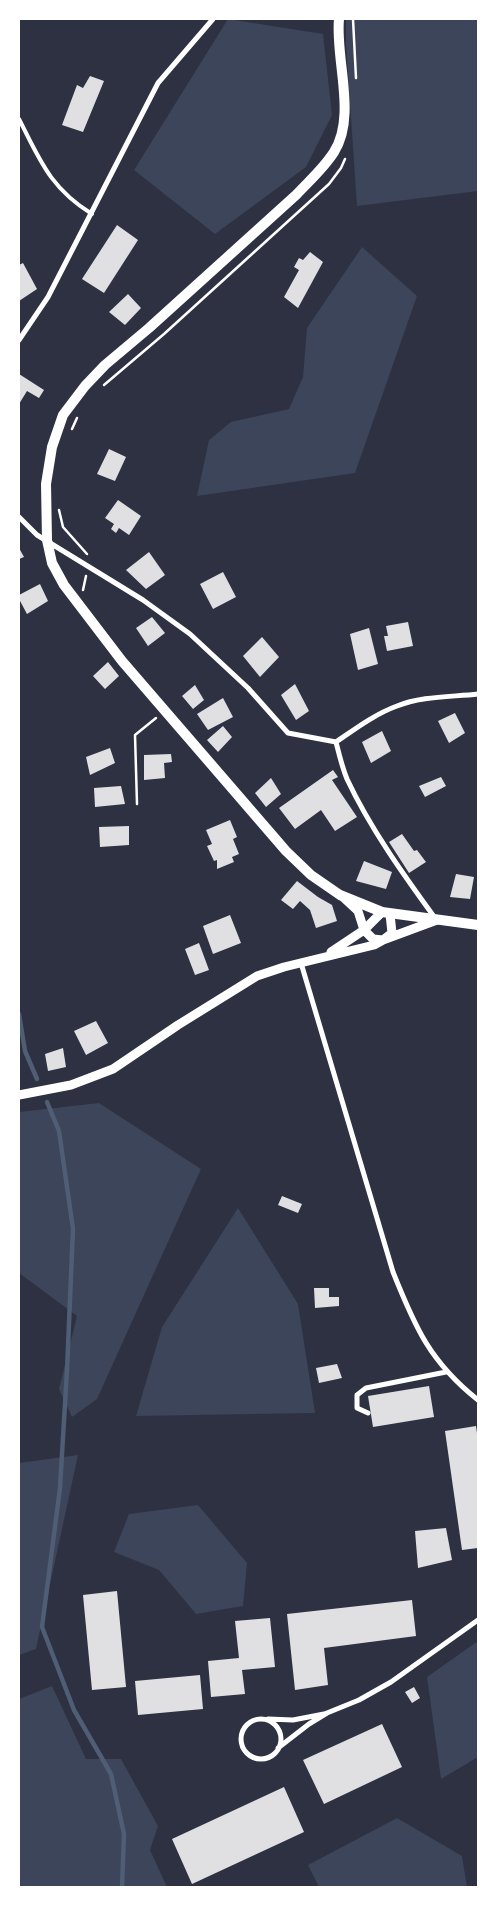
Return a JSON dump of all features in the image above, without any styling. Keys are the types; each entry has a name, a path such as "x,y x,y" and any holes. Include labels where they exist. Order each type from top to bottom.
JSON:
{"main road":[{"path":"338,19 344,112 343,133 334,151 316,175 296,195 104,365 63,415 52,447 46,484 47,540 52,563 64,585 89,619 166,712 286,851 312,875 340,895 386,913 478,925"}],"street":[{"path":"19,340 48,297 158,83 212,19"},
{"path":"19,517 37,535 144,600 190,634 248,688 288,733 336,742 379,714 398,705 422,700 478,694"},
{"path":"19,1095 71,1084 113,1069 178,1025 257,976 301,962 374,945 437,920 405,878 373,826 346,777 336,742"},
{"path":"340,895 358,910 364,930 373,938 384,940"},
{"path":"326,956 386,913 392,933 384,940"},
{"path":"301,962 393,1272 408,1310 425,1344 446,1372 478,1400"},
{"path":"368,1413 356,1408 357,1395 366,1388 446,1372"},
{"path":"327,1713 293,1720 253,1720 243,1731 241,1740 243,1747 248,1754 258,1758 272,1755 278,1748 309,1724 327,1713 359,1700 391,1682 478,1620"},
{"path":"260,1719 270,1720 275,1724 281,1738 278,1748"}],"lane":[{"path":"19,119 47,172 70,198 92,214"}],"path":[{"path":"63,528 90,557 83,587 85,597"},
{"path":"137,804 135,735 166,712"}],"shaded area":[{"path":"228,19 323,34 332,115 306,167 215,234 134,170"},
{"path":"346,19 478,19 478,191 357,206 346,45"},
{"path":"362,247 417,296 355,473 197,496 209,440 231,422 289,409 303,377 307,328"},
{"path":"99,1103 201,1169 97,1399 72,1417 59,1389 77,1316 19,1273 19,1112"},
{"path":"238,1208 298,1304 315,1413 136,1416 162,1327"},
{"path":"78,1455 36,1649 19,1655 19,1463"},
{"path":"198,1505 247,1563 243,1606 196,1614 159,1570 114,1552 129,1514"},
{"path":"478,1641 478,1757 441,1779 427,1677"},
{"path":"52,1686 86,1759 121,1759 158,1826 150,1850 167,1887 19,1887 19,1699"},
{"path":"397,1818 462,1856 467,1887 319,1887 308,1865"}],"building":[{"path":"90,76 104,81 83,132 62,125 77,85 83,88"},
{"path":"117,225 138,240 104,293 82,279"},
{"path":"310,252 323,262 298,308 284,297 299,270 294,267 299,258 303,260"},
{"path":"23,263 37,289 19,301 19,265"},
{"path":"128,294 141,308 125,325 109,312"},
{"path":"19,374 44,390 39,398 27,391 19,404"},
{"path":"109,449 126,457 115,481 97,474"},
{"path":"118,500 141,516 129,535 119,528 116,533 111,529 114,524 105,518"},
{"path":"19,548 24,557 19,559"},
{"path":"149,552 165,575 146,589 126,570"},
{"path":"223,572 236,597 213,609 200,584"},
{"path":"40,584 48,601 27,614 19,599 19,595"},
{"path":"152,617 165,633 148,646 136,628"},
{"path":"408,622 413,646 387,651 384,636 388,636 386,626"},
{"path":"369,628 378,664 358,670 350,634"},
{"path":"262,637 279,657 260,677 243,656"},
{"path":"108,662 119,676 105,689 93,676"},
{"path":"295,684 309,711 296,720 281,695"},
{"path":"195,685 204,700 193,709 182,696"},
{"path":"223,698 233,717 208,730 197,714"},
{"path":"455,713 465,733 449,743 438,721"},
{"path":"223,726 232,737 218,752 207,740"},
{"path":"382,731 391,751 371,763 362,742"},
{"path":"110,748 115,763 90,775 86,757"},
{"path":"171,754 172,762 164,763 165,778 144,780 144,755"},
{"path":"333,770 338,777 332,780 357,817 335,831 321,810 295,829 279,808"},
{"path":"441,777 446,786 425,797 419,786"},
{"path":"271,778 281,794 266,807 255,793"},
{"path":"121,786 125,804 95,807 94,788"},
{"path":"230,820 237,837 233,839 239,854 232,857 234,862 217,869 217,860 214,861 207,846 212,844 206,830"},
{"path":"129,826 129,845 100,847 99,827"},
{"path":"402,834 414,851 417,850 426,862 409,873 389,842"},
{"path":"364,861 392,872 386,889 356,881"},
{"path":"456,874 474,877 470,899 450,897"},
{"path":"297,881 332,905 337,921 316,928 310,910 300,901 293,909 281,900"},
{"path":"230,915 241,943 213,954 203,926"},
{"path":"199,943 209,970 195,975 185,949"},
{"path":"96,1021 108,1043 86,1055 74,1031"},
{"path":"63,1048 66,1067 48,1071 45,1054"},
{"path":"282,1196 302,1204 298,1213 278,1205"},
{"path":"314,1288 329,1288 329,1297 339,1297 339,1306 315,1308"},
{"path":"337,1364 342,1378 319,1383 316,1368"},
{"path":"429,1386 434,1417 373,1427 368,1396"},
{"path":"476,1426 478,1440 478,1548 462,1550 445,1431"},
{"path":"446,1528 452,1560 418,1568 415,1531"},
{"path":"117,1591 126,1687 92,1690 83,1595"},
{"path":"412,1600 416,1636 324,1648 328,1685 295,1690 287,1614"},
{"path":"270,1618 275,1667 242,1670 245,1694 211,1697 208,1661 239,1658 235,1621"},
{"path":"200,1675 203,1709 138,1715 135,1681"},
{"path":"414,1687 420,1698 412,1703 405,1692"},
{"path":"382,1724 402,1767 324,1804 303,1760"},
{"path":"284,1787 304,1832 192,1884 172,1839"}],"waterway":[{"path":"19,1014 25,1051 37,1079"},
{"path":"47,1102 59,1131 73,1229 60,1488 42,1627 74,1710 111,1774 124,1834 122,1887"}]}
